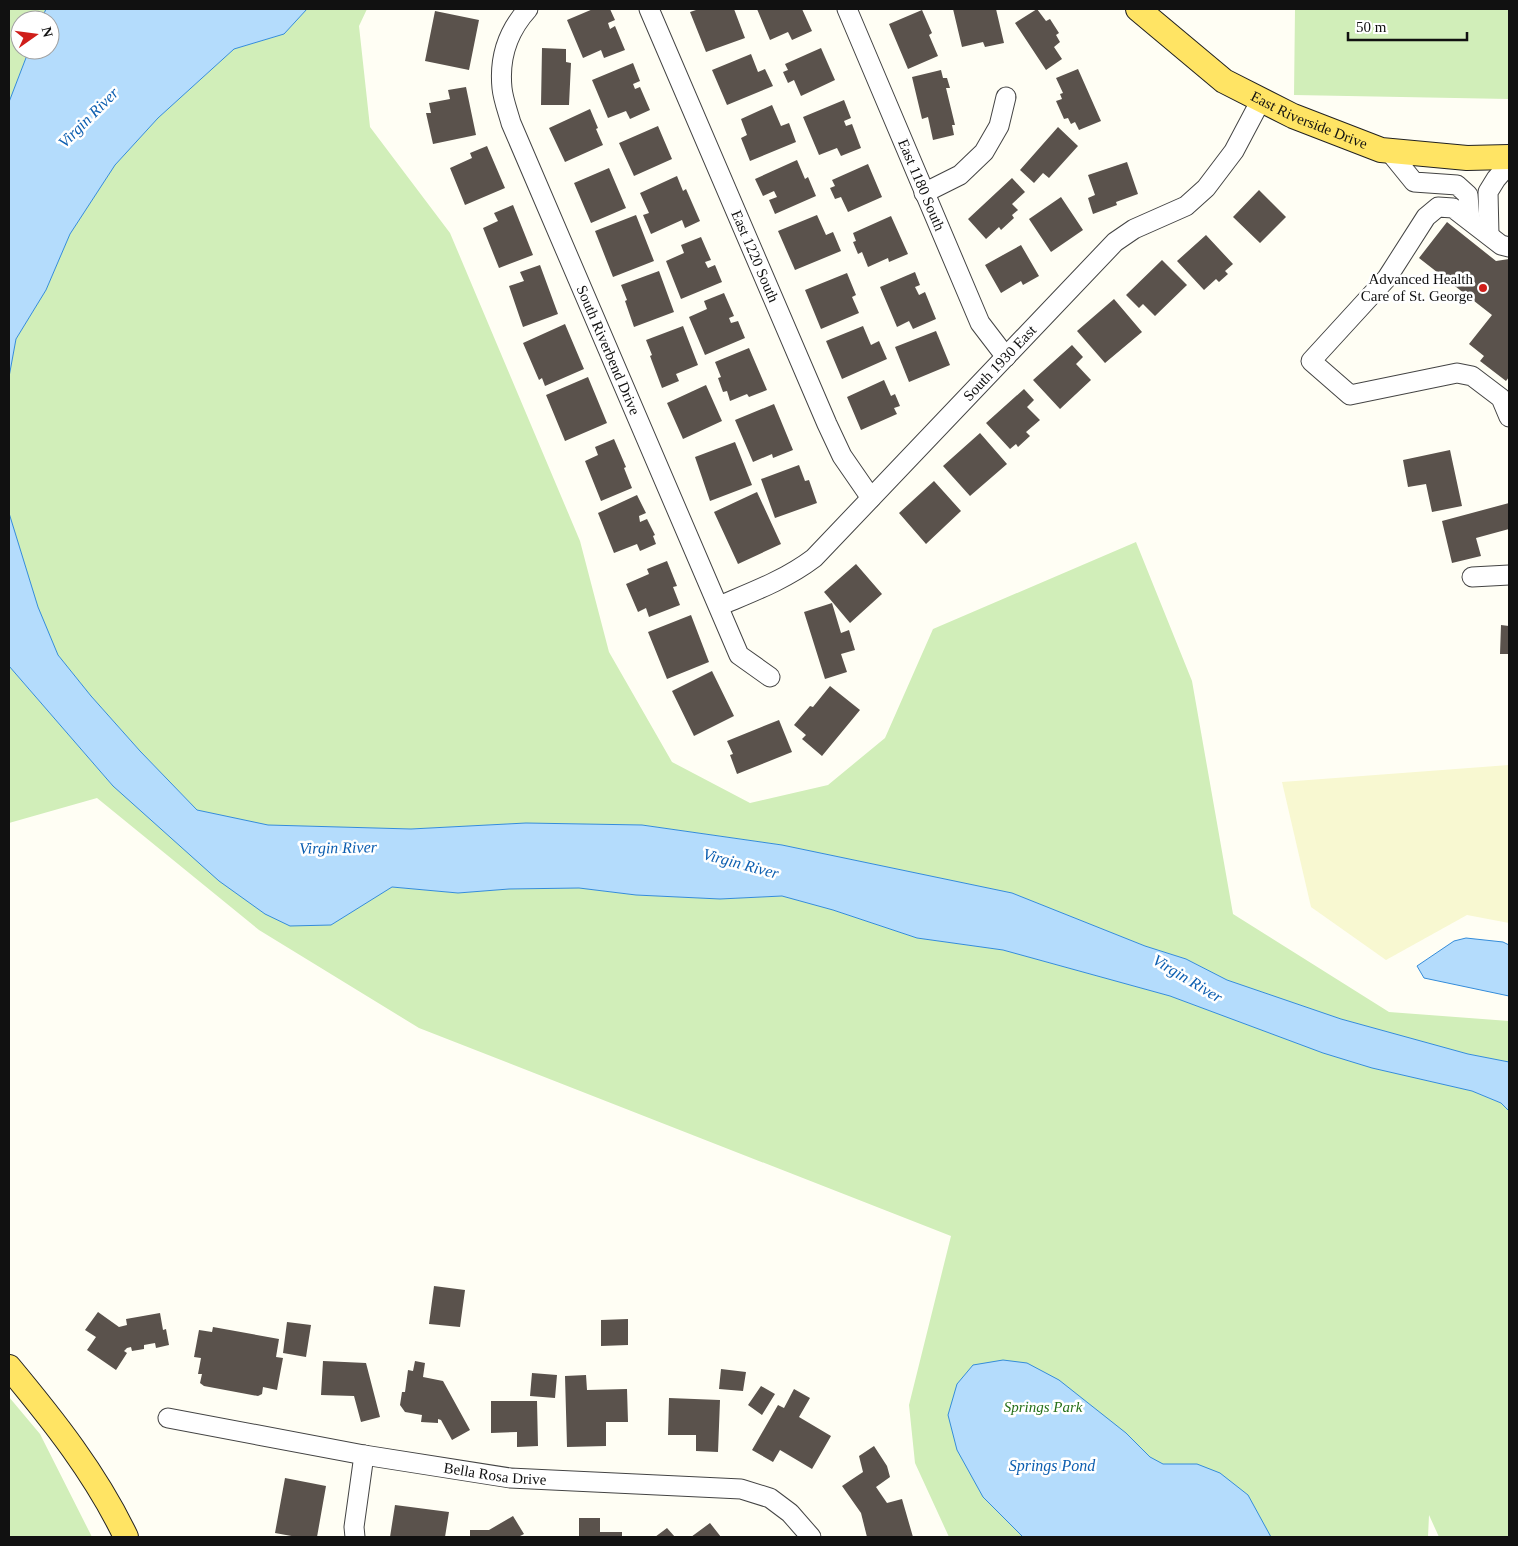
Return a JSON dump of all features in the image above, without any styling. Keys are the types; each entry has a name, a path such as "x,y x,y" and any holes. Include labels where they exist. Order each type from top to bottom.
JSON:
{"main road":[{"name":"East Riverside Drive","path":"1138,9 1224,81 1293,116 1381,150 1467,158 1509,157"},
{"path":"9,1367 55,1423 85,1464 126,1537"}],"street":[{"name":"South Riverbend Drive","path":"528,9 509,35 502,60 502,90 511,122 739,655 770,677"},
{"name":"East 1220 South","path":"649,9 827,424 842,456 871,498"},
{"name":"East 1180 South","path":"847,9 980,323 1006,357"},
{"path":"924,193 960,175 984,152 998,126 1006,98"},
{"name":"South 1930 East","path":"719,606 778,581 814,558 1115,242 1134,230 1186,206 1206,188 1234,151 1261,100"},
{"path":"1388,150 1414,182 1457,185 1468,195 1470,220"},
{"path":"1489,235 1488,192 1509,164"},
{"path":"1509,247 1502,245 1453,208 1438,206 1426,217 1387,278 1311,361 1350,395 1457,373 1472,376 1501,398 1509,417"},
{"path":"1472,577 1509,575"},
{"name":"Bella Rosa Drive","path":"168,1418 364,1455 510,1478 741,1489 770,1498 790,1513 811,1537"},
{"path":"355,1537 354,1527 364,1455"}],"green space":[{"path":"9,9 46,9 10,10 10,60 25,60 9,102"},
{"path":"307,9 367,9 359,26 370,127 450,233 580,541 609,652 672,762 750,803 828,785 885,738 933,629 1136,542 1192,681 1233,914 1389,1012 1509,1021 1509,1062 1468,1054 1341,1019 1227,980 1186,959 1145,946 1012,893 782,845 642,825 526,823 411,829 267,825 197,810 140,751 91,696 58,655 38,608 9,513 9,377 16,339 46,290 70,234 115,165 158,118 234,49 284,34"},
{"path":"1295,9 1509,9 1509,99 1294,95"},
{"name":"Springs Park","path":"9,666 113,786 331,925 391,887 458,893 509,889 579,888 636,895 720,899 782,896 833,910 917,938 1003,950 1170,996 1323,1053 1372,1068 1472,1091 1501,1103 1509,1111 1509,1537 1439,1537 1429,1515 1428,1537 949,1537 915,1463 909,1405 951,1236 419,1028 259,930 97,798 9,823"},
{"path":"1509,765 1509,923 1467,915 1386,960 1311,907 1282,782"},
{"path":"9,1397 40,1434 92,1537 9,1537"}],"water":[{"name":"Virgin River","path":"307,9 284,34 234,49 158,118 115,165 70,234 46,290 16,339 9,377 9,102 25,60 60,60 60,10 46,10"},
{"name":"Virgin River","path":"9,513 38,607 58,655 91,696 140,751 197,810 268,825 411,829 526,823 642,825 782,845 1012,893 1145,946 1186,959 1227,980 1341,1019 1468,1054 1509,1062 1509,1111 1501,1103 1472,1091 1372,1068 1323,1053 1170,996 1003,950 917,938 833,910 782,896 720,899 636,895 579,888 509,889 458,893 392,887 331,925 290,926 265,914 219,881 113,786 9,666"},
{"path":"1466,938 1503,942 1509,945 1509,996 1424,978 1417,966 1454,941"},
{"name":"Springs Pond","path":"1003,1360 1027,1363 1059,1380 1126,1433 1150,1457 1163,1464 1197,1464 1220,1473 1248,1495 1271,1537 1023,1537 983,1497 957,1450 948,1415 957,1384 973,1365"}],"building":[{"path":"593,9 610,9 615,20 608,23 610,29 615,26 625,50 604,58 601,50 583,58 567,20"},
{"path":"699,9 734,9 745,38 706,52 690,12"},
{"path":"757,9 802,9 812,31 792,40 788,32 770,40"},
{"path":"953,9 996,9 1004,43 985,47 983,42 962,47"},
{"path":"1037,9 1046,21 1050,19 1059,33 1056,35 1060,42 1054,47 1062,59 1046,70 1015,23"},
{"path":"922,10 932,33 929,35 938,56 908,69 889,24"},
{"path":"435,11 479,20 469,70 425,61"},
{"path":"542,48 566,49 566,62 571,63 569,105 541,105"},
{"path":"821,48 835,80 801,96 794,80 788,83 783,72 788,70 785,64"},
{"path":"751,54 758,72 765,69 773,86 727,105 712,70"},
{"path":"633,63 640,81 633,84 635,89 640,87 650,110 630,119 626,111 608,118 592,80"},
{"path":"1078,69 1101,121 1079,130 1075,122 1071,124 1068,118 1064,119 1056,101 1062,99 1060,94 1063,93 1056,78"},
{"path":"941,70 943,78 947,78 950,88 946,88 955,125 952,125 954,135 933,140 928,117 922,119 912,77"},
{"path":"466,87 476,135 433,144 426,113 431,113 429,103 450,99 448,90"},
{"path":"844,100 851,118 844,121 846,126 852,124 861,148 841,156 837,148 819,155 803,117"},
{"path":"772,105 781,126 789,123 796,142 750,161 741,138 747,135 741,119"},
{"path":"590,109 603,145 565,162 549,128"},
{"path":"658,126 672,159 634,176 619,143"},
{"path":"1058,127 1078,146 1049,178 1043,173 1034,183 1020,170"},
{"path":"487,146 505,188 465,205 450,168 472,158 470,153"},
{"path":"797,160 805,179 808,177 816,196 775,214 769,200 777,197 774,191 763,196 755,179"},
{"path":"1127,162 1138,194 1116,202 1117,205 1093,214 1088,198 1095,195 1088,175"},
{"path":"868,164 882,197 848,212 841,197 835,199 830,188 835,186 832,180"},
{"path":"609,168 626,208 591,223 574,183"},
{"path":"677,176 683,191 686,189 700,221 685,228 682,220 651,234 643,215 649,213 640,193"},
{"path":"1012,178 1025,192 1012,204 1018,210 1012,215 1014,218 1001,230 999,227 986,239 968,219"},
{"path":"1259,190 1286,217 1260,243 1233,217"},
{"path":"1061,197 1083,230 1051,252 1029,219"},
{"path":"513,205 533,255 499,268 483,228 498,221 494,213"},
{"path":"636,215 654,261 613,277 595,231"},
{"path":"817,215 826,235 833,232 841,251 795,270 778,231"},
{"path":"891,216 908,254 889,262 888,258 868,267 862,252 858,254 853,242 856,241 853,233"},
{"name":"Advanced Health Care of St. George","path":"1447,222 1496,261 1509,259 1509,377 1506,381 1480,361 1484,356 1469,344 1492,315 1419,258"},
{"path":"1206,235 1233,264 1225,271 1228,274 1219,282 1216,279 1204,290 1177,261"},
{"path":"701,237 711,260 705,262 708,268 715,265 722,282 681,299 666,261 684,253 681,245"},
{"path":"1021,245 1039,276 1023,285 1021,281 1001,293 985,265"},
{"path":"1162,260 1187,285 1155,316 1143,304 1139,308 1126,295"},
{"path":"540,265 558,314 523,327 509,286 524,281 520,272"},
{"path":"659,271 674,312 634,327 621,285"},
{"path":"915,272 920,285 915,287 919,295 925,292 936,319 913,329 909,321 897,327 880,287"},
{"path":"847,273 856,295 852,297 859,313 821,329 805,290"},
{"path":"724,293 734,316 729,318 731,323 738,321 745,338 705,355 689,317 707,309 704,301"},
{"path":"1114,299 1142,332 1105,363 1077,331"},
{"path":"565,324 584,369 545,386 542,378 539,380 523,343"},
{"path":"683,326 698,365 676,374 679,381 662,388 646,340"},
{"path":"863,326 871,345 879,341 887,359 842,379 826,341"},
{"path":"936,331 950,365 909,382 895,347"},
{"path":"1072,345 1083,357 1076,364 1091,380 1060,409 1033,380"},
{"path":"749,348 767,390 749,397 747,394 730,401 727,391 723,392 718,378 721,377 715,362"},
{"path":"588,377 607,423 565,441 546,395"},
{"path":"884,380 891,396 895,394 900,406 894,408 897,414 861,430 847,397"},
{"path":"706,385 722,421 683,439 667,403"},
{"path":"1024,389 1034,400 1027,407 1040,420 1026,432 1030,436 1018,447 1016,444 1010,449 986,423"},
{"path":"774,404 793,450 773,458 772,454 753,462 735,420"},
{"path":"980,433 1007,464 970,496 943,466"},
{"path":"614,439 626,467 624,468 632,488 601,501 585,461 598,455 595,447"},
{"path":"735,442 752,485 710,501 695,457"},
{"path":"1450,450 1462,506 1432,512 1426,484 1408,487 1403,460"},
{"path":"799,465 805,481 809,480 817,503 775,518 761,479"},
{"path":"934,481 961,511 926,544 899,513"},
{"path":"757,492 781,544 738,564 714,512"},
{"path":"637,495 646,513 639,516 640,522 647,519 655,535 653,536 656,544 640,551 637,544 614,553 598,513"},
{"path":"1509,503 1509,529 1476,538 1481,556 1452,563 1442,521"},
{"path":"667,561 677,586 673,587 680,605 649,617 646,608 638,612 626,584 649,574 647,569"},
{"path":"856,564 882,594 850,623 824,592"},
{"path":"832,603 841,633 849,630 855,650 841,654 847,672 825,679 804,612"},
{"path":"691,615 709,662 667,679 648,632"},
{"path":"1501,625 1509,626 1509,654 1500,654"},
{"path":"712,671 734,716 694,736 672,691"},
{"path":"830,686 860,710 822,756 802,739 806,735 794,725 810,706 813,707"},
{"path":"779,720 792,752 737,774 730,755 733,754 727,741"},
{"path":"434,1286 465,1290 460,1327 429,1324"},
{"path":"98,1312 119,1327 127,1325 126,1319 160,1313 163,1330 166,1329 169,1345 156,1348 155,1343 144,1345 144,1349 132,1351 131,1347 127,1348 124,1351 127,1353 116,1370 87,1350 96,1337 85,1330"},
{"path":"628,1319 628,1345 601,1346 601,1320"},
{"path":"287,1322 311,1325 306,1357 283,1353"},
{"path":"213,1327 279,1339 276,1357 283,1358 277,1390 263,1387 262,1394 258,1396 204,1386 200,1383 202,1374 198,1374 201,1358 194,1357 199,1330 212,1332"},
{"path":"323,1361 366,1363 380,1417 361,1422 354,1396 321,1395"},
{"path":"415,1361 425,1363 423,1377 443,1381 470,1430 452,1440 441,1420 438,1419 438,1423 421,1422 422,1415 405,1412 400,1405 402,1392 405,1392 408,1370 413,1371"},
{"path":"721,1369 746,1372 743,1391 719,1389"},
{"path":"532,1373 557,1375 555,1398 530,1396"},
{"path":"586,1375 587,1390 627,1389 628,1422 606,1422 606,1446 567,1447 565,1376"},
{"path":"761,1386 775,1394 762,1415 748,1405"},
{"path":"794,1389 810,1398 799,1417 831,1436 812,1469 780,1450 773,1462 752,1450 778,1405 784,1408"},
{"path":"669,1398 720,1400 718,1452 696,1451 696,1435 668,1435"},
{"path":"491,1401 537,1401 538,1446 517,1447 517,1432 491,1433"},
{"path":"874,1446 887,1466 890,1477 876,1487 887,1503 902,1499 913,1537 867,1537 861,1513 842,1486 863,1472 859,1456"},
{"path":"285,1478 326,1486 317,1537 297,1537 275,1533"},
{"path":"395,1505 449,1512 445,1537 390,1537"},
{"path":"513,1516 524,1534 518,1537 470,1537 470,1530 489,1530"},
{"path":"579,1518 600,1518 600,1532 622,1532 622,1537 579,1537"},
{"path":"710,1523 721,1537 691,1537"},
{"path":"667,1528 675,1537 655,1537"}],"place":[{"name":"Advanced Health Care of St. George","path":"1483,288"}]}
